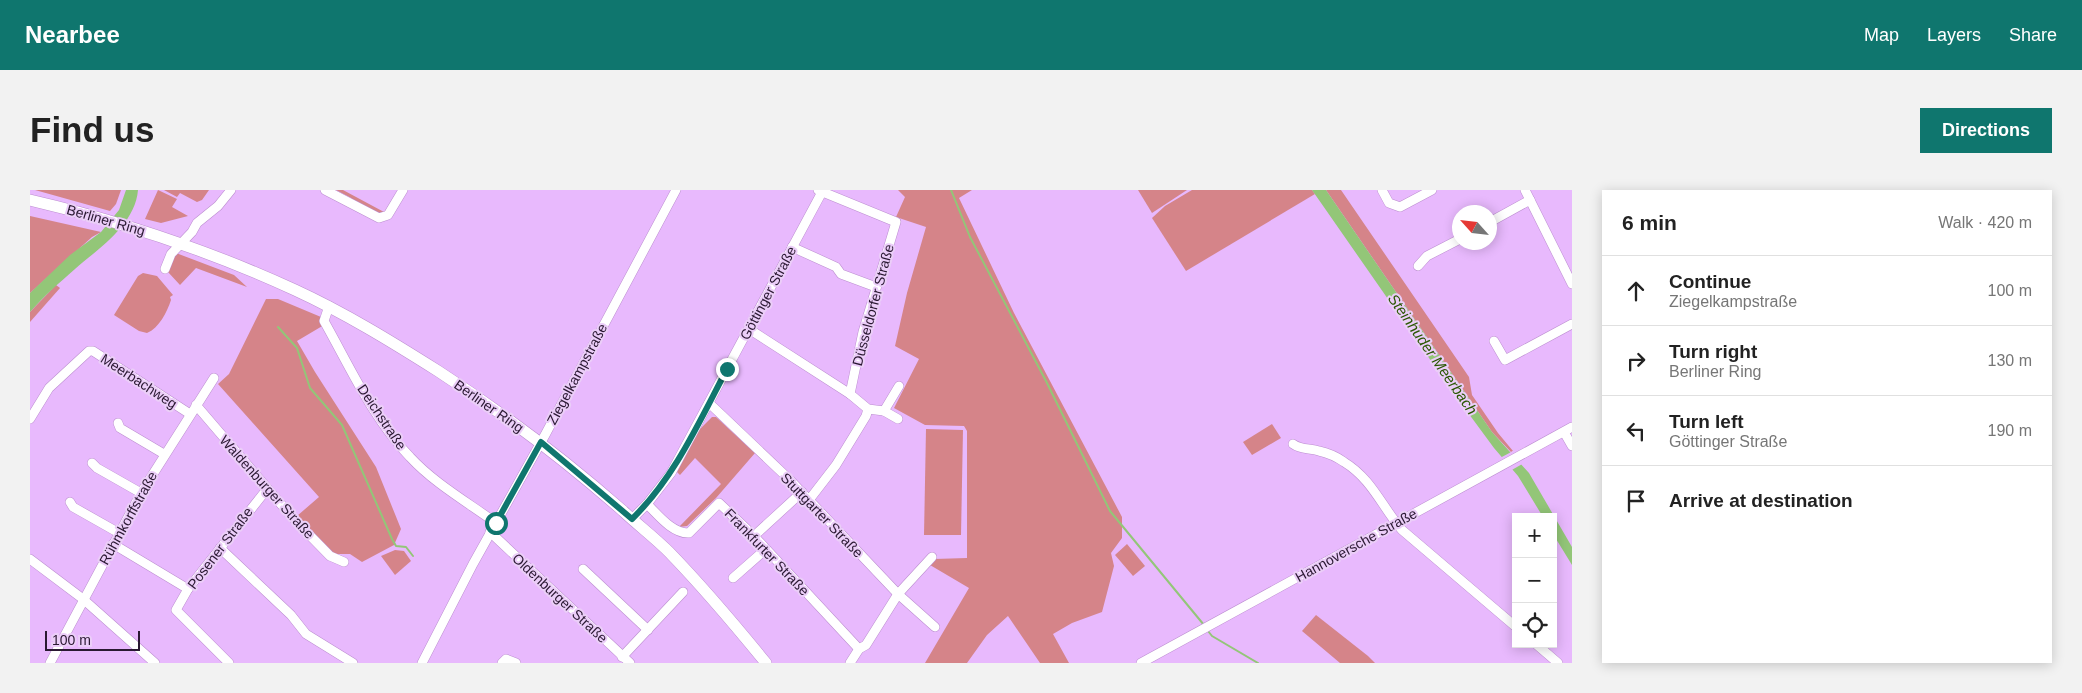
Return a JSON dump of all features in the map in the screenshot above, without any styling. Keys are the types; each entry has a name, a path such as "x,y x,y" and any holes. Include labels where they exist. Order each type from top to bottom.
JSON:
{"main road":[{"name":"Berliner Ring","path":"30,200 106,220 181,244 245,268 329,306 392,342 465,388 541,442 632,519 668,551 696,581 766,663"}],"street":[{"path":"165,269 171,254 192,232 197,223 218,206 231,190"},
{"path":"325,190 379,218 388,215 403,190"},
{"name":"Ziegelkampstraße","path":"422,663 490,532 541,442 676,190"},
{"path":"1382,190 1389,203 1400,207 1432,190"},
{"path":"1525,190 1568,265 1572,284"},
{"name":"Düsseldorfer Straße","path":"820,191 896,222 863,332 850,394"},
{"name":"Göttinger Straße","path":"632,519 647,504 671,473 749,329 820,191"},
{"path":"1497,218 1530,200"},
{"path":"1418,266 1427,256 1452,243"},
{"path":"792,247 836,267 841,274 876,287"},
{"name":"Deichstraße","path":"329,306 324,321 374,408 394,438 429,474 496,523"},
{"path":"1494,341 1505,360 1572,324"},
{"path":"749,329 850,394 868,409 884,411 898,419"},
{"name":"Meerbachweg","path":"30,419 49,388 89,351 93,351 190,414"},
{"name":"Rühmkorffstraße","path":"50,663 141,493 214,378"},
{"path":"884,411 899,386"},
{"name":"Stuttgarter Straße","path":"709,403 802,492 898,594 935,627"},
{"name":"Waldenburger Straße","path":"196,405 292,517 330,556 344,562"},
{"path":"809,500 836,464 866,416 868,409"},
{"path":"118,423 120,428 164,454"},
{"path":"1568,430 1572,446"},
{"name":"Hannoversche Straße","path":"1141,663 1568,430"},
{"path":"1293,444 1300,448 1327,453 1354,468 1373,488 1396,523 1512,624"},
{"path":"92,463 97,468 141,493"},
{"name":"Posener Straße","path":"228,663 176,610 188,590 267,489"},
{"path":"754,536 802,492"},
{"path":"70,502 73,507 119,533"},
{"name":"Frankfurter Straße","path":"647,504 672,528 682,534 689,533 719,503 754,536 859,649"},
{"name":"Oldenburger Straße","path":"490,532 626,660"},
{"path":"113,544 188,590"},
{"path":"220,548 291,615 306,634 353,663"},
{"path":"733,578 766,549"},
{"path":"850,663 859,649 866,645 898,594 932,557"},
{"path":"30,559 84,599 155,663"},
{"path":"583,569 648,630"},
{"path":"626,660 648,630 683,592"},
{"path":"1541,648 1558,663"},
{"path":"502,663 506,659 516,663"}],"shaded area":[{"path":"35,190 121,190 116,204 110,211"},
{"path":"158,190 177,199 172,207 188,216 161,223 145,219"},
{"path":"164,190 209,190 202,200 197,202 180,193 177,197"},
{"path":"336,190 343,190 384,212 378,213 353,202 351,198"},
{"path":"898,190 972,190 959,198 1014,313 1122,517 1122,538 1111,553 1114,566 1102,612 1072,623 1053,634 1069,663 1040,663 1008,616 987,635 967,663 925,663 969,588 930,565 934,559 967,558 967,431 964,426 925,425 894,408 919,359 895,346 907,293 926,227 896,217 905,197"},
{"path":"1138,190 1187,190 1152,213"},
{"path":"1192,190 1312,190 1315,194 1186,271 1152,218 1165,206"},
{"path":"1326,190 1341,190 1469,377 1472,395 1513,451 1511,452 1492,432"},
{"path":"30,216 101,232 92,237 30,293"},
{"path":"176,253 234,275 247,287 196,268 180,285 168,272"},
{"path":"143,273 157,276 173,295 170,297 171,300 162,319 147,333 139,331 114,315 138,276"},
{"path":"56,285 60,288 30,322 30,312"},
{"path":"266,299 278,299 321,317 324,325 297,341 376,467 401,529 394,545 362,562 350,554 334,554 297,516 319,497 218,384 229,374"},
{"path":"712,417 716,417 755,453 716,498 687,526 679,527 721,484 695,458 680,475 677,472 700,429"},
{"path":"1272,424 1281,438 1252,455 1243,442"},
{"path":"926,429 963,430 961,535 924,535"},
{"path":"1127,544 1145,566 1133,576 1115,555"},
{"path":"395,550 404,551 411,561 395,575 381,556"},
{"path":"1316,615 1375,663 1340,663 1302,631"}],"water":[{"path":"126,190 138,190 135,203 123,225 105,244 57,285 30,312 30,293 70,255 101,232 119,210"},
{"name":"Steinhuder Meerbach","path":"1312,190 1326,190 1492,432 1529,473 1552,513 1541,513 1518,476 1494,448"},
{"path":"1557,521 1572,547 1572,565 1557,541"}],"pier":[{"path":"1513,451 1524,463 1510,471 1500,458"}],"waterway":[{"path":"951,190 970,237 1046,381 1110,511 1204,625"},
{"path":"278,327 297,348 310,388 342,425 396,546 406,547 413,556"},
{"path":"1208,631 1212,636 1258,663"}],"route":[{"path":"496,523 541,442 632,519 647,504 671,473 727,369"}]}
